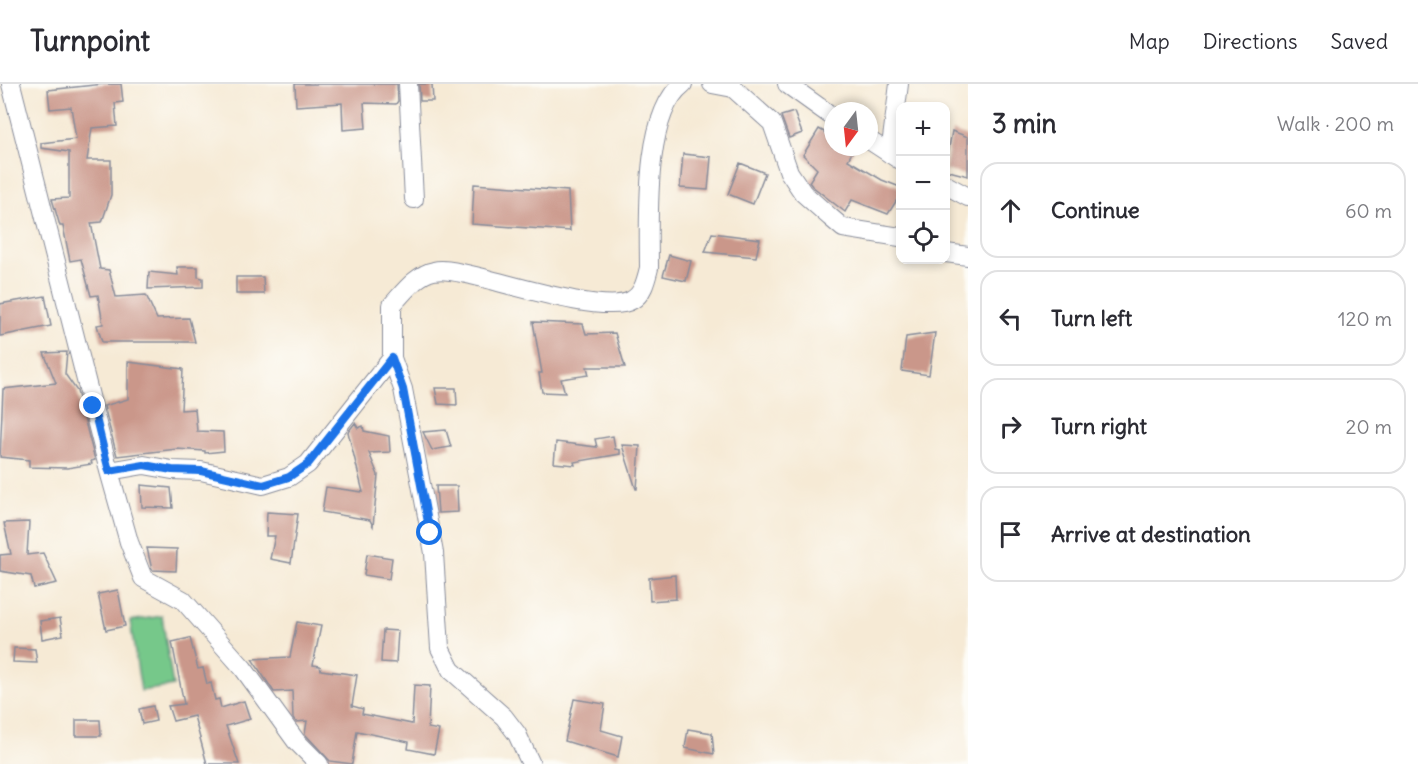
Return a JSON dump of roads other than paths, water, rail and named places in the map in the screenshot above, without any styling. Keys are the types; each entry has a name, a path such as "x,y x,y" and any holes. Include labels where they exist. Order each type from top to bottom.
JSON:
{"street":[{"path":"11,84 109,471 129,542 142,578 183,600 243,668 296,741 319,764"},
{"path":"408,84 414,199"},
{"path":"531,764 517,734 504,717 451,670 440,648 434,553 403,389 392,358 392,305 419,277 434,270 510,283 567,300 616,306 633,300 645,285 649,268 650,163 667,102 683,84"},
{"path":"712,84 733,88 772,123 789,172 803,193 843,228 896,236"},
{"path":"787,84 824,111"},
{"path":"895,157 899,84"},
{"path":"878,146 895,157"},
{"path":"950,187 968,196"},
{"path":"950,254 968,256"},
{"path":"109,471 144,465 172,470 201,471 263,485 289,477 308,464 392,358"}]}
